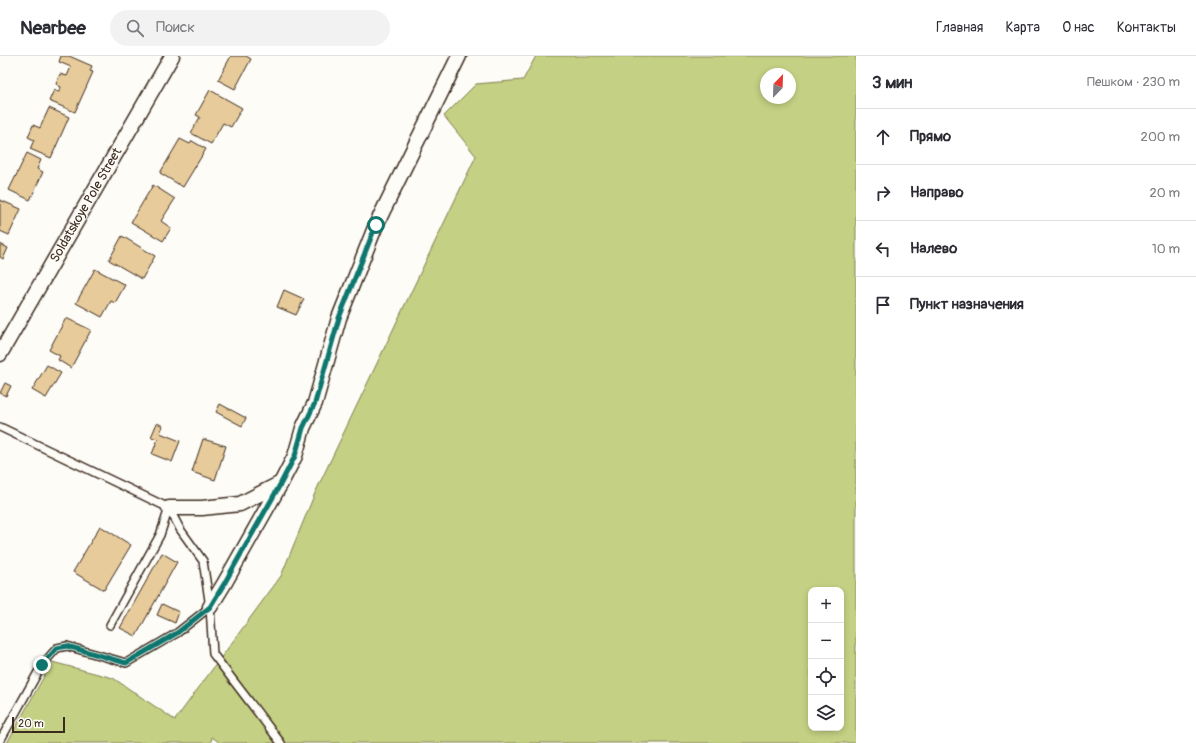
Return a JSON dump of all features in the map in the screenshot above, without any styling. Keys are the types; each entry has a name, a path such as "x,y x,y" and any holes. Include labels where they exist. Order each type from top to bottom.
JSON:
{"street":[{"name":"Soldatskoye Pole Street","path":"0,354 172,56"},
{"path":"210,607 295,456 303,428 315,403 339,318 376,225 459,56"},
{"path":"169,508 202,508 240,504 281,483"}],"lane":[{"path":"0,427 169,508 180,529 203,561 210,607 213,654 281,743"},
{"path":"110,625 160,535 169,508"},
{"path":"0,741 42,665 57,648 67,646 126,663 177,633 210,607"}],"green space":[{"path":"536,56 856,56 856,743 220,743 212,737 211,743 7,743 52,662 113,678 175,720 281,576 315,493 476,156 444,116 476,84 523,80"}],"building":[{"path":"61,56 69,56 92,66 90,71 93,72 75,112 49,101 54,90 59,92 61,87 56,84 60,74 67,76 71,67 59,62"},
{"path":"231,56 246,56 251,59 235,89 218,80"},
{"path":"210,90 242,108 231,127 223,123 211,144 191,133 200,117 196,115"},
{"path":"49,108 69,117 51,158 30,149 34,140 28,137 33,125 40,128"},
{"path":"180,139 190,144 192,141 206,149 183,187 160,173"},
{"path":"27,153 41,160 37,169 43,172 30,200 9,190"},
{"path":"153,185 175,199 161,221 171,228 163,241 131,222"},
{"path":"0,200 21,209 9,235 0,231"},
{"path":"122,236 155,256 142,279 109,260"},
{"path":"0,244 8,248 3,259 0,257"},
{"path":"95,269 125,285 115,303 111,301 102,317 76,303"},
{"path":"284,290 304,299 296,315 277,307"},
{"path":"66,318 91,330 71,368 58,360 60,356 49,350"},
{"path":"47,365 61,373 46,398 32,390"},
{"path":"5,383 11,386 6,396 0,393"},
{"path":"220,404 246,418 242,426 216,412"},
{"path":"157,423 163,426 160,433 180,441 172,462 152,454 158,439 151,437"},
{"path":"203,439 226,446 215,480 192,472"},
{"path":"100,526 131,545 104,590 73,572"},
{"path":"162,553 177,562 136,636 120,628"},
{"path":"162,604 179,612 175,623 157,615"}],"route":[{"path":"42,665 57,648 67,646 126,663 177,633 210,607 295,456 303,428 315,403 339,318 376,225"}]}
